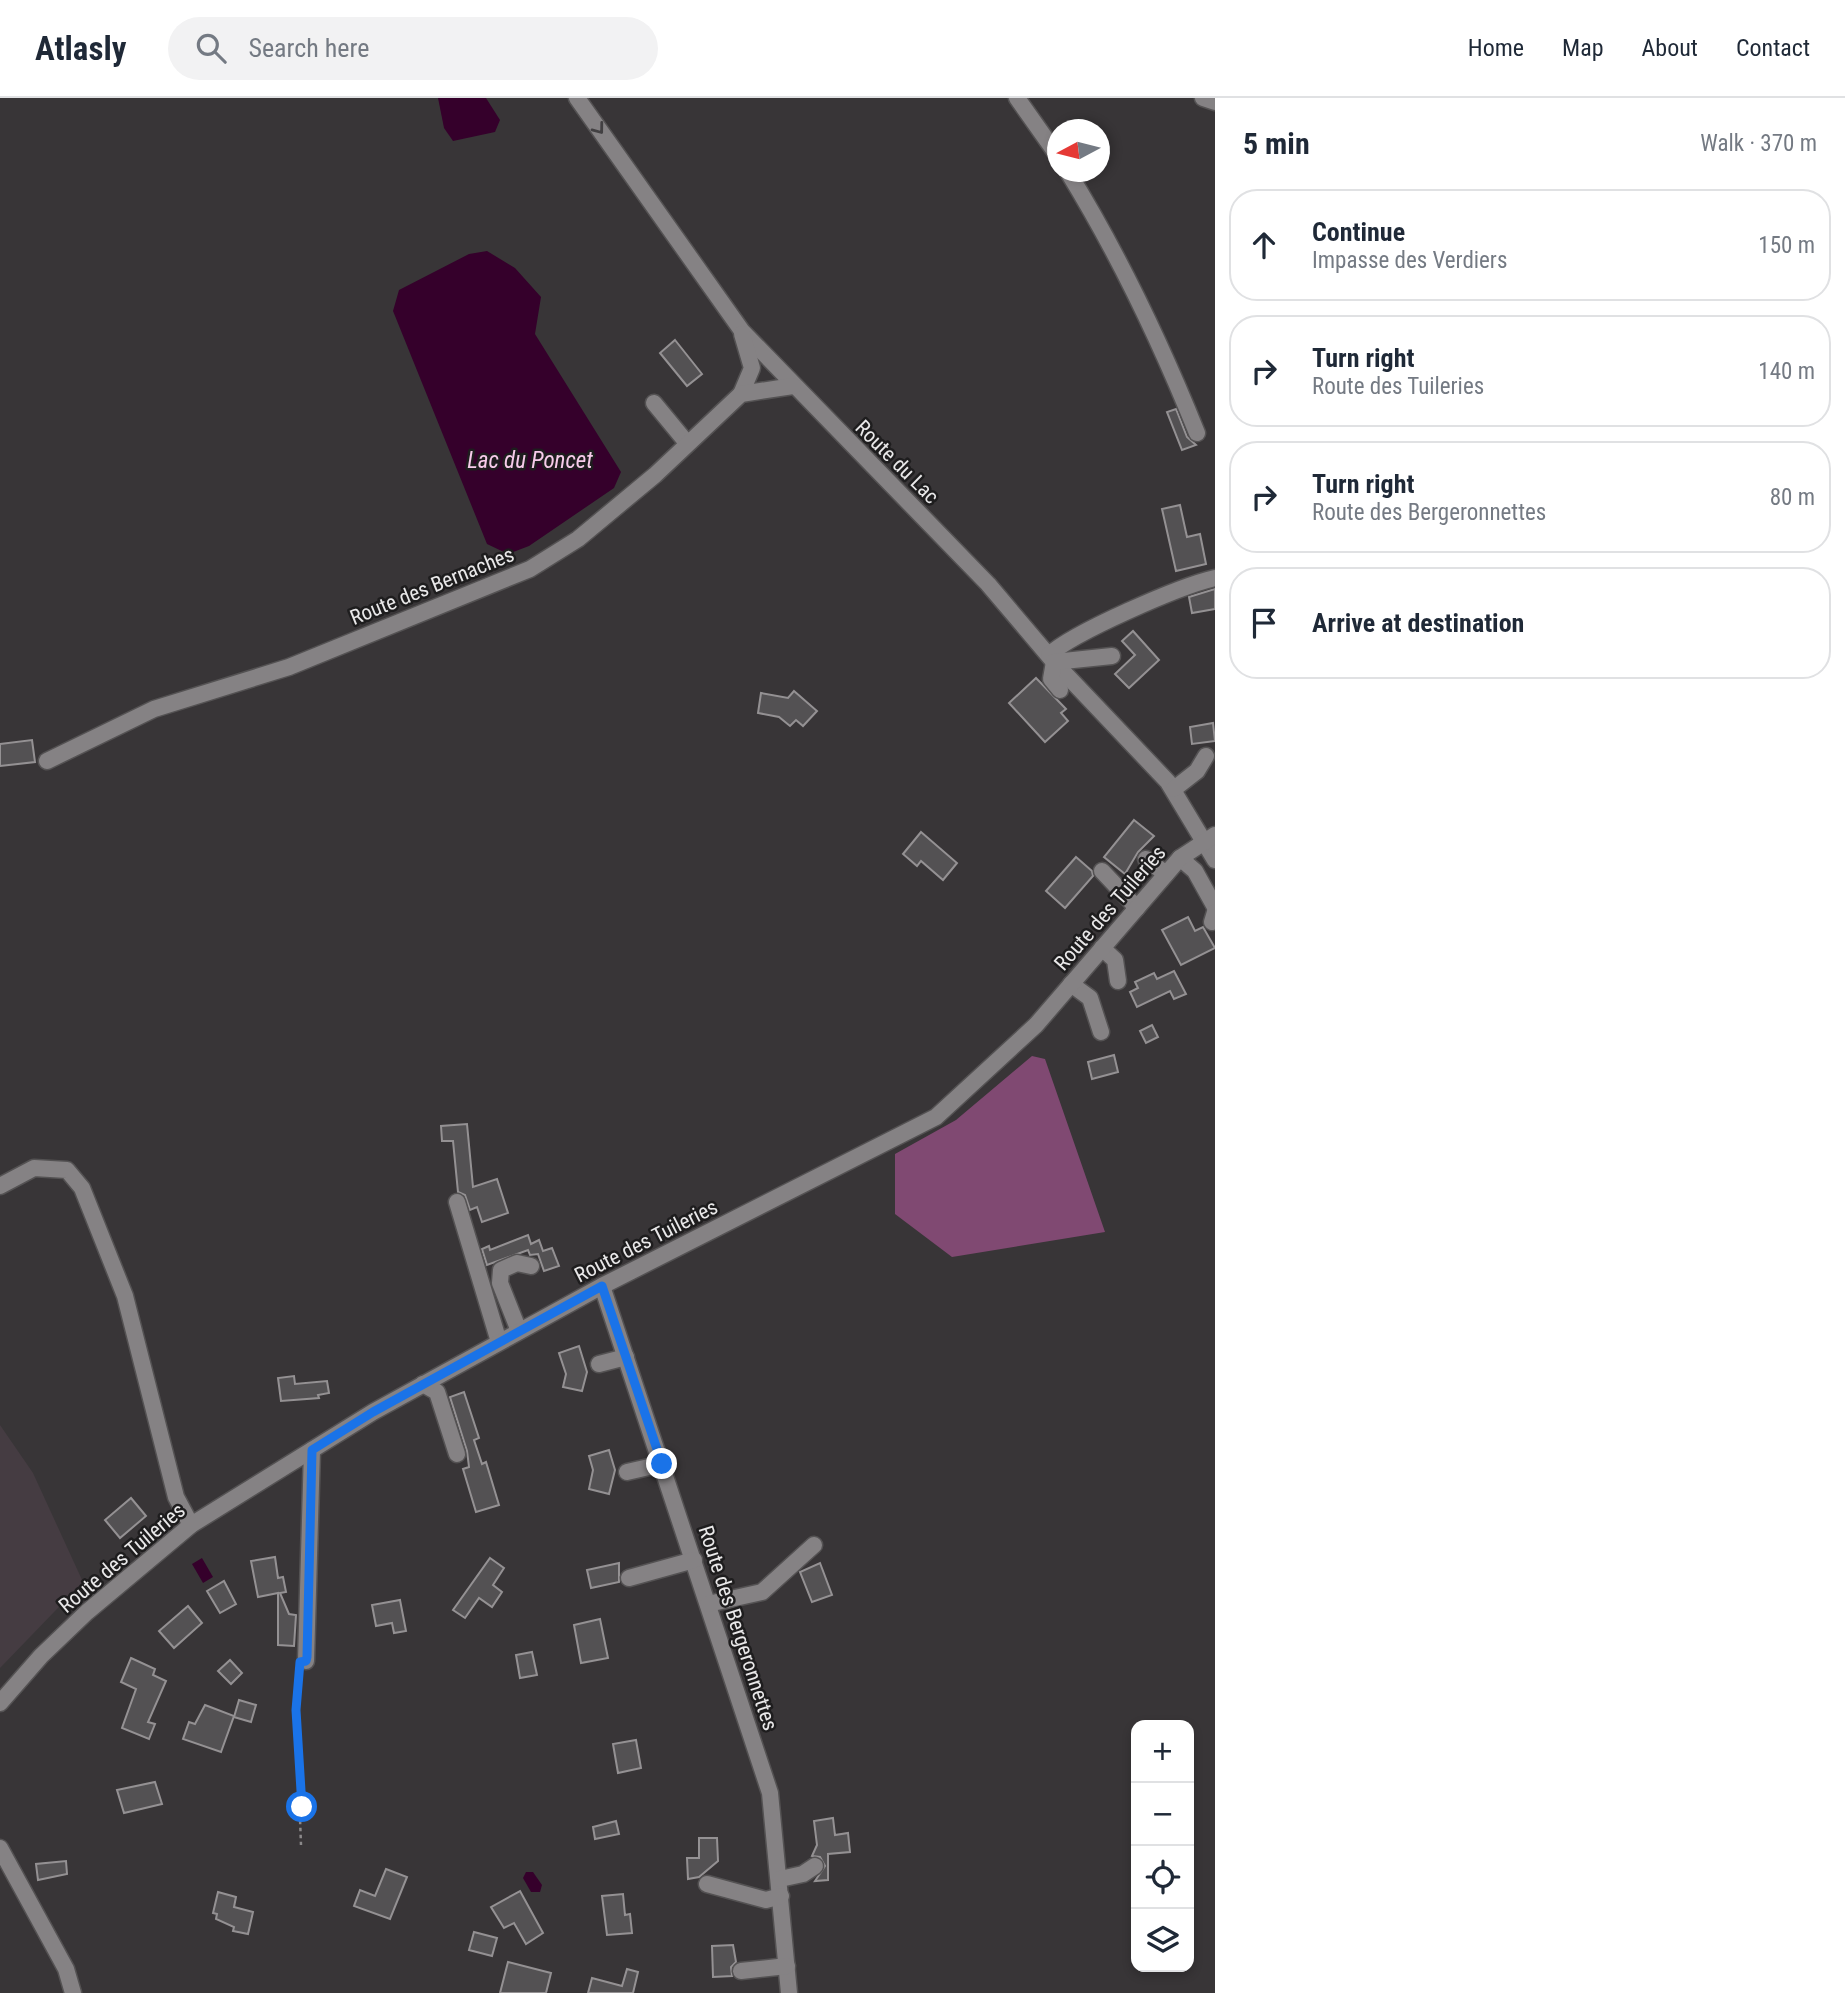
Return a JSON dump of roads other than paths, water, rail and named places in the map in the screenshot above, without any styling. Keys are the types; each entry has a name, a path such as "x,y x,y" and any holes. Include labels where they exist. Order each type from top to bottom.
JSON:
{"street":[{"name":"Route du Lac","path":"577,98 742,331 988,584 1052,659 1174,789 1208,838 1215,860"},
{"path":"1017,98 1047,140"},
{"path":"1203,98 1215,102"},
{"path":"1074,182 1163,346 1197,433"},
{"path":"741,394 752,368 742,331"},
{"path":"741,394 793,386"},
{"name":"Route des Bernaches","path":"47,761 154,709 289,667 530,569 578,539 655,475 741,394"},
{"path":"654,403 687,443"},
{"path":"1060,690 1051,679 1052,659 1063,643 1188,586 1215,578"},
{"path":"1052,659 1112,656"},
{"path":"1174,789 1197,771 1206,756"},
{"name":"Route des Tuileries","path":"0,1703 41,1656 87,1612 191,1525 423,1384 519,1331 602,1286 936,1117 1035,1026 1180,858 1208,838"},
{"path":"1180,858 1195,871 1214,913"},
{"path":"1146,859 1166,874"},
{"path":"1102,871 1137,908"},
{"path":"1102,948 1115,960 1118,981"},
{"path":"1071,984 1090,998 1101,1032"},
{"path":"0,1186 34,1168 67,1170 82,1188 125,1296 176,1497 191,1525"},
{"path":"457,1202 499,1342"},
{"path":"519,1331 500,1283 501,1270 517,1263 531,1266"},
{"name":"Route des Bergeronnettes","path":"602,1286 770,1793 789,1993"},
{"path":"599,1364 626,1357"},
{"path":"423,1384 437,1391 457,1454"},
{"path":"306,1661 312,1450"},
{"path":"627,1472 662,1464"},
{"path":"708,1604 762,1592 814,1545"},
{"path":"629,1578 694,1560"},
{"path":"0,1848 66,1969 73,1993"},
{"path":"708,1884 765,1900 815,1866"},
{"path":"741,1971 787,1966"}],"water":[{"path":"438,98 486,98 500,120 495,132 453,141 444,128"},
{"name":"Lac du Poncet","path":"487,251 515,268 541,297 535,334 621,472 614,488 529,546 508,554 487,544 393,311 399,290 469,254"},
{"path":"202,1558 213,1577 203,1583 192,1564"},
{"path":"526,1872 533,1872 542,1885 540,1892 531,1892 523,1878"}]}
